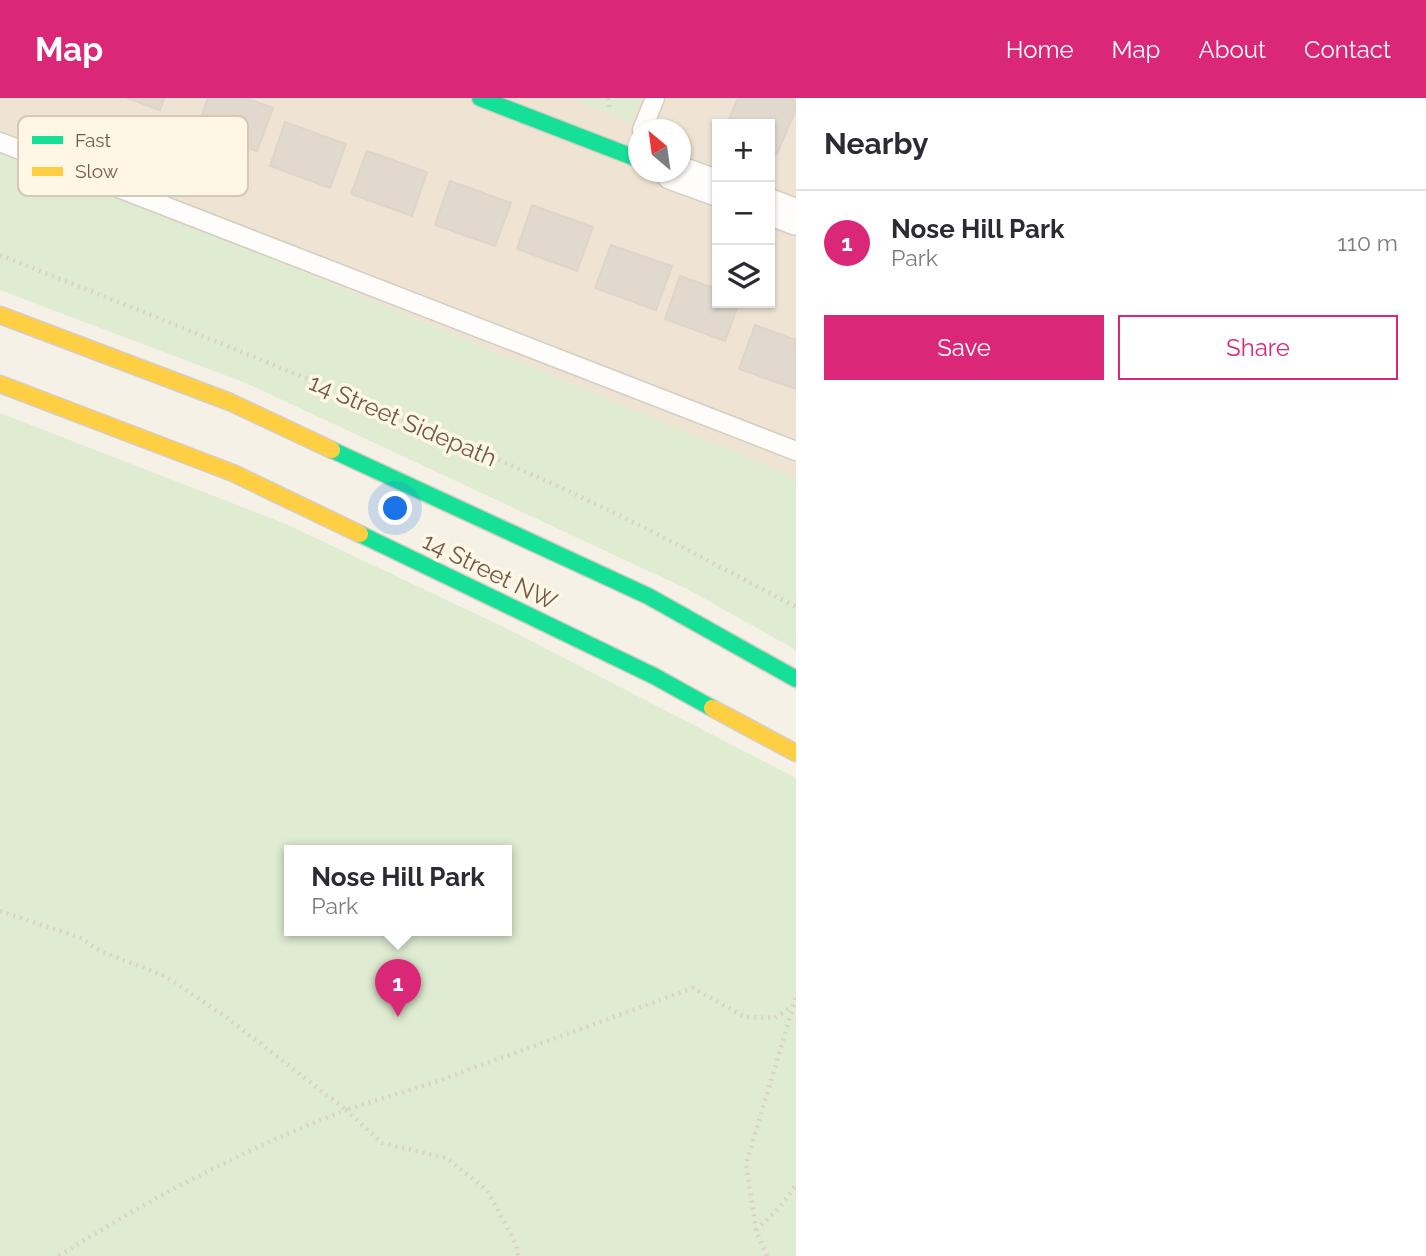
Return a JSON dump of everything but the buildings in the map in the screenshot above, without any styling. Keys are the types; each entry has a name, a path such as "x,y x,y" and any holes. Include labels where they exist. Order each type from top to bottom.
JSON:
{"main road":[{"path":"480,98 628,155"},
{"name":"14 Street NW","path":"0,315 230,402 648,596 796,679"},
{"name":"14 Street NW","path":"0,384 233,473 654,676 796,753"}],"street":[{"path":"691,179 712,186"},
{"path":"775,210 796,217"}],"lane":[{"path":"646,119 655,98"},
{"path":"0,142 18,149"},
{"path":"139,196 796,451"}],"path":[{"name":"14 Street Sidepath","path":"0,255 259,358 541,479 695,553 796,607"},
{"path":"0,911 81,938 100,951 165,976 226,1017 346,1110 382,1143 446,1158 487,1190 516,1244 518,1256"},
{"path":"59,1256 149,1201 238,1155 346,1110 435,1082 693,988 745,1017 775,1018 794,1006"},
{"path":"767,1256 756,1230 747,1164 796,996"},
{"path":"756,1230 779,1208 796,1185"}],"shaded area":[{"path":"0,98 796,98 796,478 122,196 248,196 248,116 18,116 18,153 0,145"}],"green space":[{"path":"570,98 641,98 628,121"},
{"path":"0,145 18,153 18,196 122,196 796,478 796,650 687,589 248,384 0,290"},
{"path":"0,413 286,524 510,630 796,778 796,1256 0,1256"}],"traffic: fast":[{"path":"480,98 628,155"},
{"path":"332,450 648,596 796,679"},
{"path":"360,534 654,676 712,708"}],"traffic: slow":[{"path":"0,315 230,402 332,450"},
{"path":"0,384 233,473 360,534"},
{"path":"712,708 796,753"}],"place":[{"name":"Nose Hill Park","path":"398,1017"}]}
